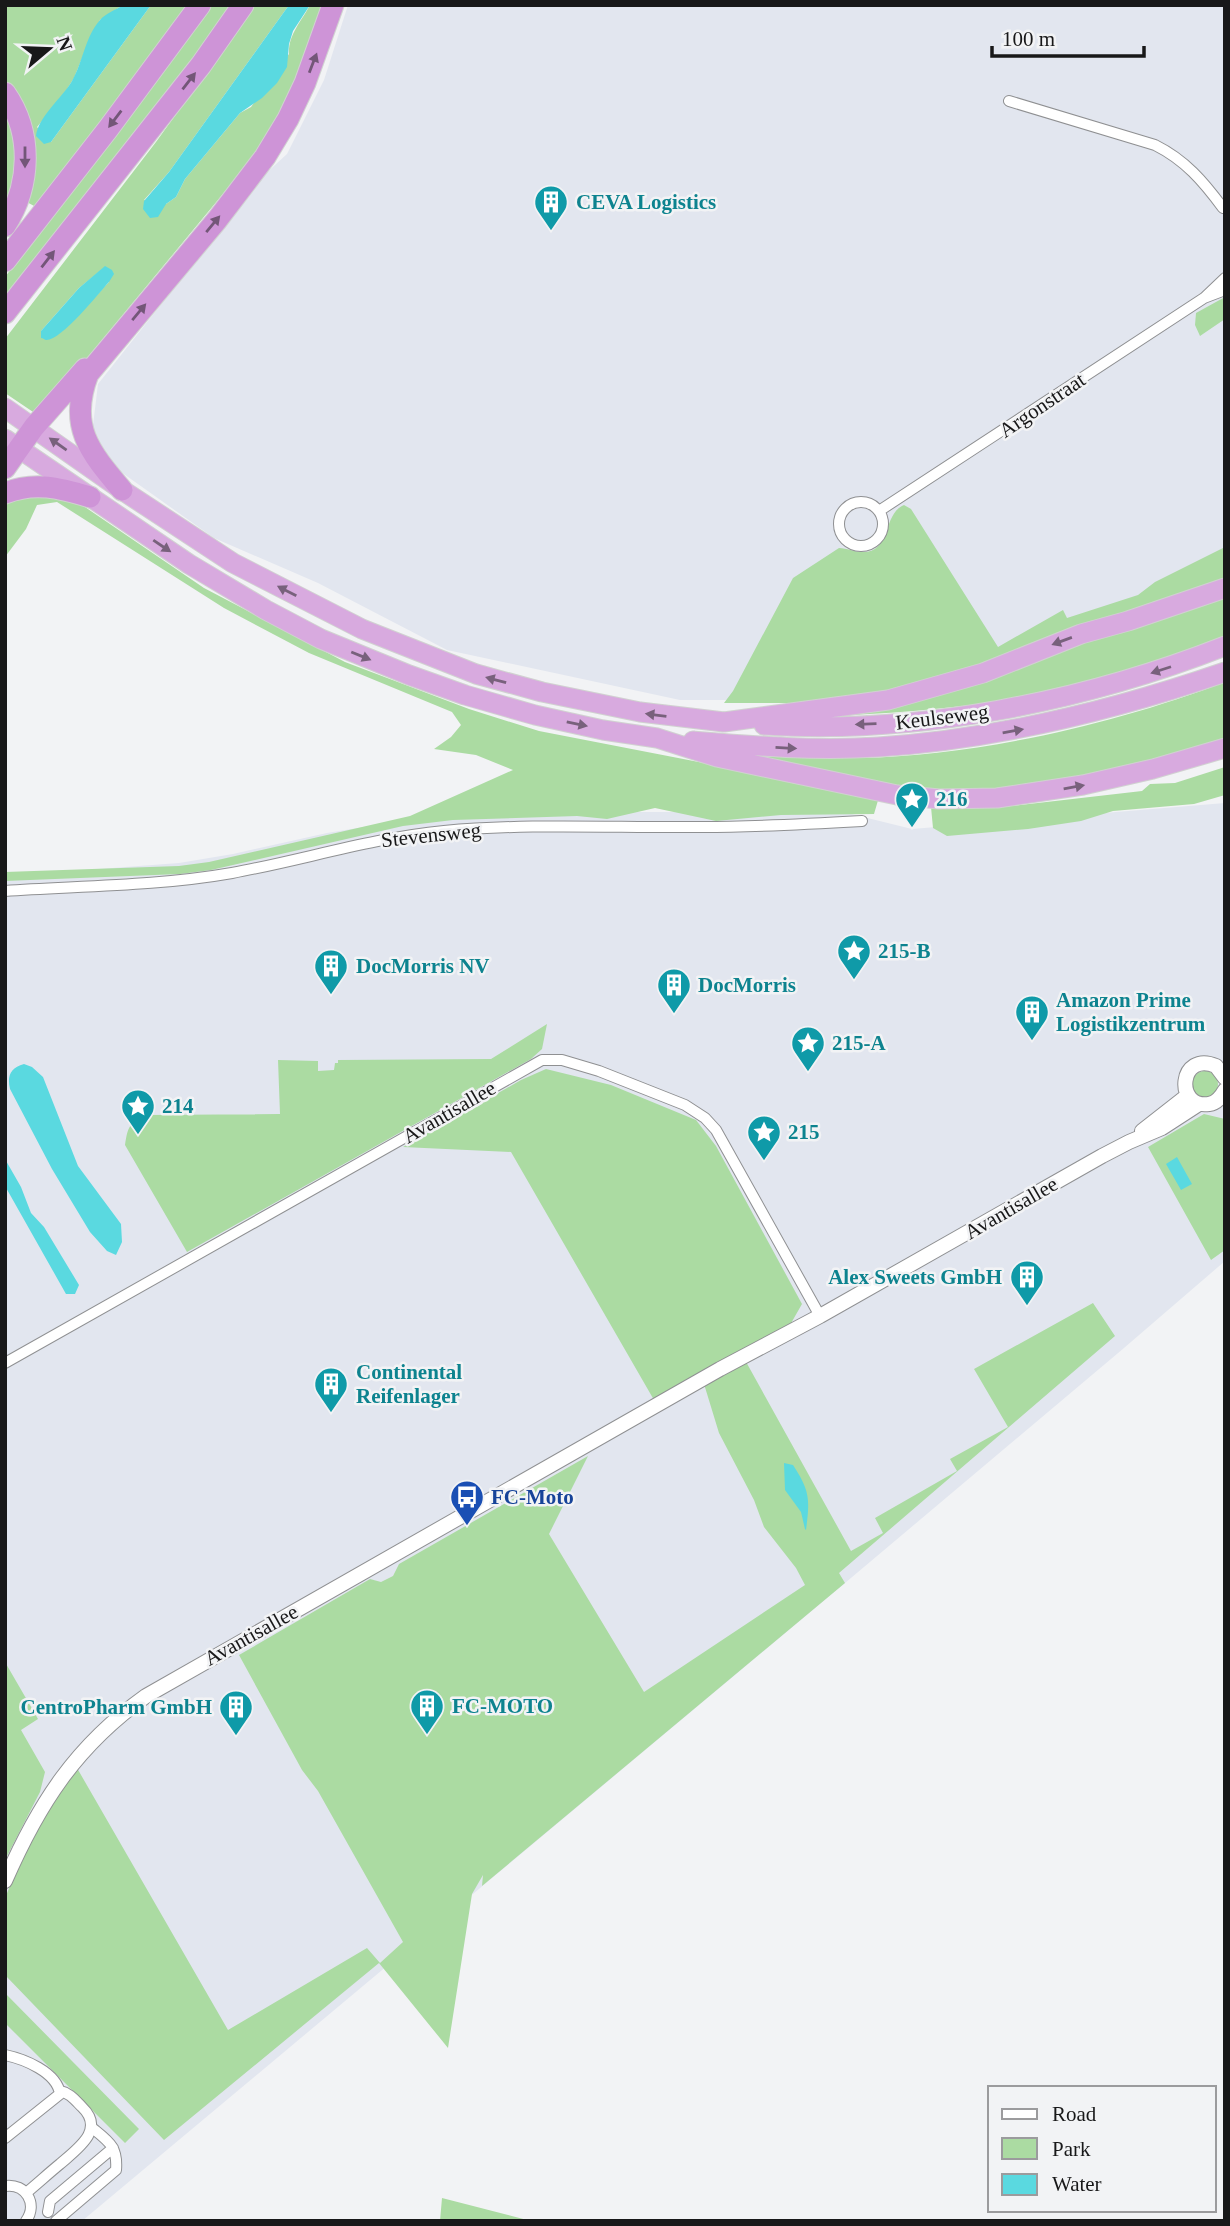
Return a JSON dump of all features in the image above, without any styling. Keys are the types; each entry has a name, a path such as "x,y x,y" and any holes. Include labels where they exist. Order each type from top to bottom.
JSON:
{"highway":[{"path":"5,261 123,110 200,5"},
{"path":"5,313 201,65 243,5"},
{"path":"122,490 90,449 82,431 79,413 88,374 217,220 265,157 306,83 333,5"},
{"path":"5,93 19,118 26,156 21,192 5,226"},
{"path":"5,468 12,444 34,427 83,370 109,348"},
{"path":"5,408 233,563 362,629 476,674 586,702 640,712 724,722 854,706 924,691 983,673 1081,634 1225,588"},
{"path":"12,444 215,580 321,639 465,695 535,715 603,730 657,738 717,757 897,795 939,799 997,798 1083,785 1153,769 1225,748"},
{"path":"5,493 39,485 90,497"},
{"name":"Keulseweg","path":"724,722 780,726 875,724 1005,709 1114,684 1225,646"},
{"name":"Keulseweg","path":"657,738 802,749 878,747 946,740 1012,731 1091,714 1225,673"}],"street":[{"path":"1009,101 1155,145 1194,171 1224,210"},
{"name":"Argonstraat","path":"1204,298 1225,278"},
{"name":"Argonstraat","path":"880,511 1204,298 1225,289"},
{"path":"867,502 880,511 883,527 876,541 860,546 850,543 842,536 839,526 841,515 851,504 867,502"},
{"name":"Stevensweg","path":"5,891 215,875 375,841 443,831 542,827 768,826 862,821"},
{"name":"Avantisallee","path":"5,1363 542,1060 562,1060 584,1065 685,1105 705,1118 716,1130 820,1316"},
{"path":"1194,1099 1185,1087 1185,1077 1198,1064 1216,1066 1225,1078"},
{"name":"Avantisallee","path":"5,1881 43,1804 65,1774 122,1713 146,1696 720,1369 820,1316 1129,1142 1163,1128 1194,1099 1213,1103 1223,1097"},
{"path":"5,2055 20,2058 43,2071 59,2085 60,2091 58,2097 5,2138"},
{"path":"5,2186 20,2187 26,2193 31,2200 29,2216 53,2218 116,2170 117,2156 113,2148 91,2127 86,2111 71,2095 60,2091"},
{"path":"26,2193 83,2144 91,2127"},
{"path":"53,2218 50,2202 113,2148"}],"shaded area":[{"path":"348,5 1225,5 1225,569 952,681 849,700 680,700 447,650 318,583 214,538 90,450 98,384 263,176 287,154 324,80"},
{"path":"1225,803 1225,1261 845,1583 82,2221 5,2221 5,876 179,863 382,824 563,812 674,812 823,807 912,829"}],"green space":[{"path":"5,5 123,5 100,20 74,78 37,127 51,142 151,5 190,5 36,207 23,200 5,85"},
{"path":"209,5 230,5 5,308 5,277 142,100"},
{"path":"255,5 289,5 169,172 144,200 166,204 176,197 185,179 240,113 251,107 289,54 293,35 310,5 324,5 281,118 256,154 39,416 5,393 5,339 156,142","holes":["105,267 109,282 78,315 41,331 79,288"]},
{"path":"5,110 18,137 11,194 5,205"},
{"path":"1225,297 1225,319 1200,336 1195,325 1196,313"},
{"path":"27,492 82,505 204,588 345,662 469,709 539,731 879,797 874,814 781,815 716,821 655,808 607,819 577,816 453,820 403,826 211,870 180,874 5,881 5,872 179,866 209,862 410,816 513,770 476,755 434,749 451,737 461,725 452,712 309,653 224,608 57,502 37,505 26,529 5,557 5,499"},
{"path":"904,505 911,509 998,647 1063,610 1067,618 1138,595 1155,582 1225,547 1225,580 950,678 829,703 724,703 793,578 839,548 872,551 883,540 892,516"},
{"path":"1225,596 1225,637 1102,678 1051,692 973,705 814,717 947,688"},
{"path":"1225,682 1225,743 1024,791 929,794 731,754 860,758 951,751 1092,724"},
{"path":"1225,767 1225,795 1194,804 1113,811 1081,821 1028,829 947,836 933,828 931,807 1002,807 1142,791 1150,784 1175,783"},
{"path":"547,1024 542,1049 531,1059 187,1252 125,1145 130,1126 146,1115 280,1114 278,1060 318,1061 318,1071 334,1070 338,1060 491,1059"},
{"path":"546,1069 611,1085 696,1120 716,1146 802,1304 790,1325 654,1400 511,1152 403,1147 521,1080"},
{"path":"1205,1071 1214,1075 1218,1084 1214,1093 1205,1097 1196,1093 1192,1084 1196,1075"},
{"path":"1204,1114 1225,1119 1225,1250 1211,1260 1148,1147"},
{"path":"1093,1303 1115,1336 839,1573 845,1583 482,1886 483,1875 472,1894 448,2048 379,1963 164,2140 5,1975 5,1898 22,1857 52,1800 77,1768 228,2030 367,1948 380,1963 403,1942 318,1791 302,1770 239,1655 370,1579 381,1582 393,1576 399,1564 588,1456 549,1534 644,1692 805,1585 796,1568 764,1527 754,1500 719,1433 704,1384 745,1360 851,1551 883,1533 875,1518 957,1471 950,1459 1008,1427 974,1369"},
{"path":"5,1662 38,1719 21,1730 45,1772 40,1792 5,1860"},
{"path":"5,1993 139,2129 125,2143 5,2023"},
{"path":"442,2198 531,2221 440,2221"}],"water":[{"path":"123,5 151,5 51,142 44,144 36,136 41,122 72,81 95,27 105,15"},
{"path":"289,5 310,5 293,31 287,67 277,83 262,98 240,113 185,179 176,197 166,204 158,217 150,218 143,209 144,201 169,172"},
{"path":"105,266 114,274 88,306 61,333 46,340 41,338 41,331 79,288"},
{"path":"24,1064 43,1077 78,1166 121,1224 122,1242 116,1255 107,1251 90,1232 52,1169 10,1089 11,1073"},
{"path":"1177,1157 1192,1184 1181,1190 1166,1164"},
{"path":"5,1159 21,1187 31,1213 44,1227 79,1285 75,1294 66,1294 5,1186"},
{"path":"784,1463 793,1465 806,1489 806,1530 801,1512 785,1490"}],"place":[{"name":"CEVA Logistics","path":"551,232"},
{"name":"216","path":"912,829"},
{"name":"215-B","path":"854,981"},
{"name":"DocMorris NV","path":"331,996"},
{"name":"DocMorris","path":"674,1015"},
{"name":"Amazon Prime Logistikzentrum","path":"1032,1042"},
{"name":"215-A","path":"808,1073"},
{"name":"214","path":"138,1136"},
{"name":"215","path":"764,1162"},
{"name":"Alex Sweets GmbH","path":"1027,1307"},
{"name":"Continental Reifenlager","path":"331,1414"},
{"name":"FC-Moto","path":"467,1527"},
{"name":"FC-MOTO","path":"427,1736"},
{"name":"CentroPharm GmbH","path":"236,1737"}]}
